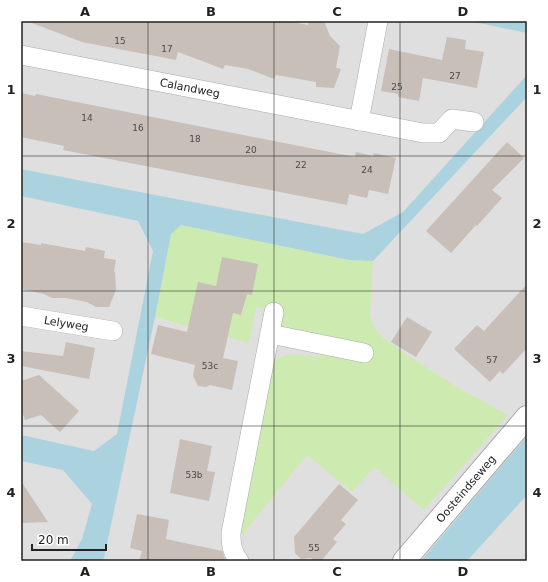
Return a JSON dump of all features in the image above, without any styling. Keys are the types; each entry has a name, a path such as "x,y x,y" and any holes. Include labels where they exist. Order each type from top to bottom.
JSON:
{"street":[{"path":"359,121 378,22"},
{"name":"Calandweg","path":"21,55 423,133 439,133 452,119 474,122"},
{"path":"239,561 235,557 231,545 231,534 274,312"},
{"name":"Lelyweg","path":"21,316 113,331"},
{"path":"270,334 364,353"},
{"name":"Oosteindseweg","path":"404,561 527,417"}],"shaded area":[{"path":"21,21 527,21 527,561 21,561"}],"green space":[{"path":"180,225 349,260 373,261 370,314 373,325 383,338 462,390 508,415 424,510 374,467 352,492 307,455 238,540 274,359 294,354 320,357 323,337 284,328 279,323 276,310 256,307 249,343 155,317 171,234"}],"water":[{"path":"469,21 527,21 527,33"},
{"path":"527,75 527,97 373,261 349,260 181,225 171,234 104,558 101,561 70,561 82,539 92,504 63,470 21,461 21,435 94,451 117,434 153,251 138,221 21,196 21,169 363,234 403,212"},
{"path":"527,436 527,495 467,561 421,561"}],"building":[{"path":"32,21 285,21 308,25 309,21 324,21 330,36 340,46 336,68 341,69 334,88 316,87 316,82 276,75 274,79 248,69 225,65 223,69 178,52 176,60 82,42 32,23"},
{"path":"447,37 466,40 465,49 484,52 477,88 423,78 419,101 398,97 398,94 381,91 389,49 442,60"},
{"path":"21,93 35,96 36,94 355,157 356,152 373,156 374,153 396,158 388,194 369,190 367,198 349,194 347,205 63,150 64,146 21,137"},
{"path":"507,142 524,158 492,190 502,198 451,253 426,231"},
{"path":"21,242 41,245 41,243 85,251 86,247 105,251 104,258 116,260 114,272 116,290 109,307 96,307 87,302 66,298 52,298 44,294 21,289"},
{"path":"222,257 258,264 252,295 247,294 241,315 233,313 223,358 238,361 232,390 210,385 206,387 198,386 193,376 195,365 151,354 158,325 187,332 198,282 216,286"},
{"path":"527,284 527,348 503,374 500,371 490,382 454,349 477,325 484,331"},
{"path":"407,317 432,332 416,357 391,342"},
{"path":"66,342 95,348 89,379 21,366 21,351 63,356"},
{"path":"39,375 79,411 60,432 41,415 25,420 21,409 21,381"},
{"path":"180,439 212,446 207,471 215,472 209,501 170,493"},
{"path":"21,481 48,522 21,523"},
{"path":"339,484 358,500 341,520 346,524 333,539 337,542 321,561 314,561 311,558 301,559 295,553 294,537"},
{"path":"137,514 169,520 166,539 222,551 226,561 139,561 142,551 130,548"}]}
